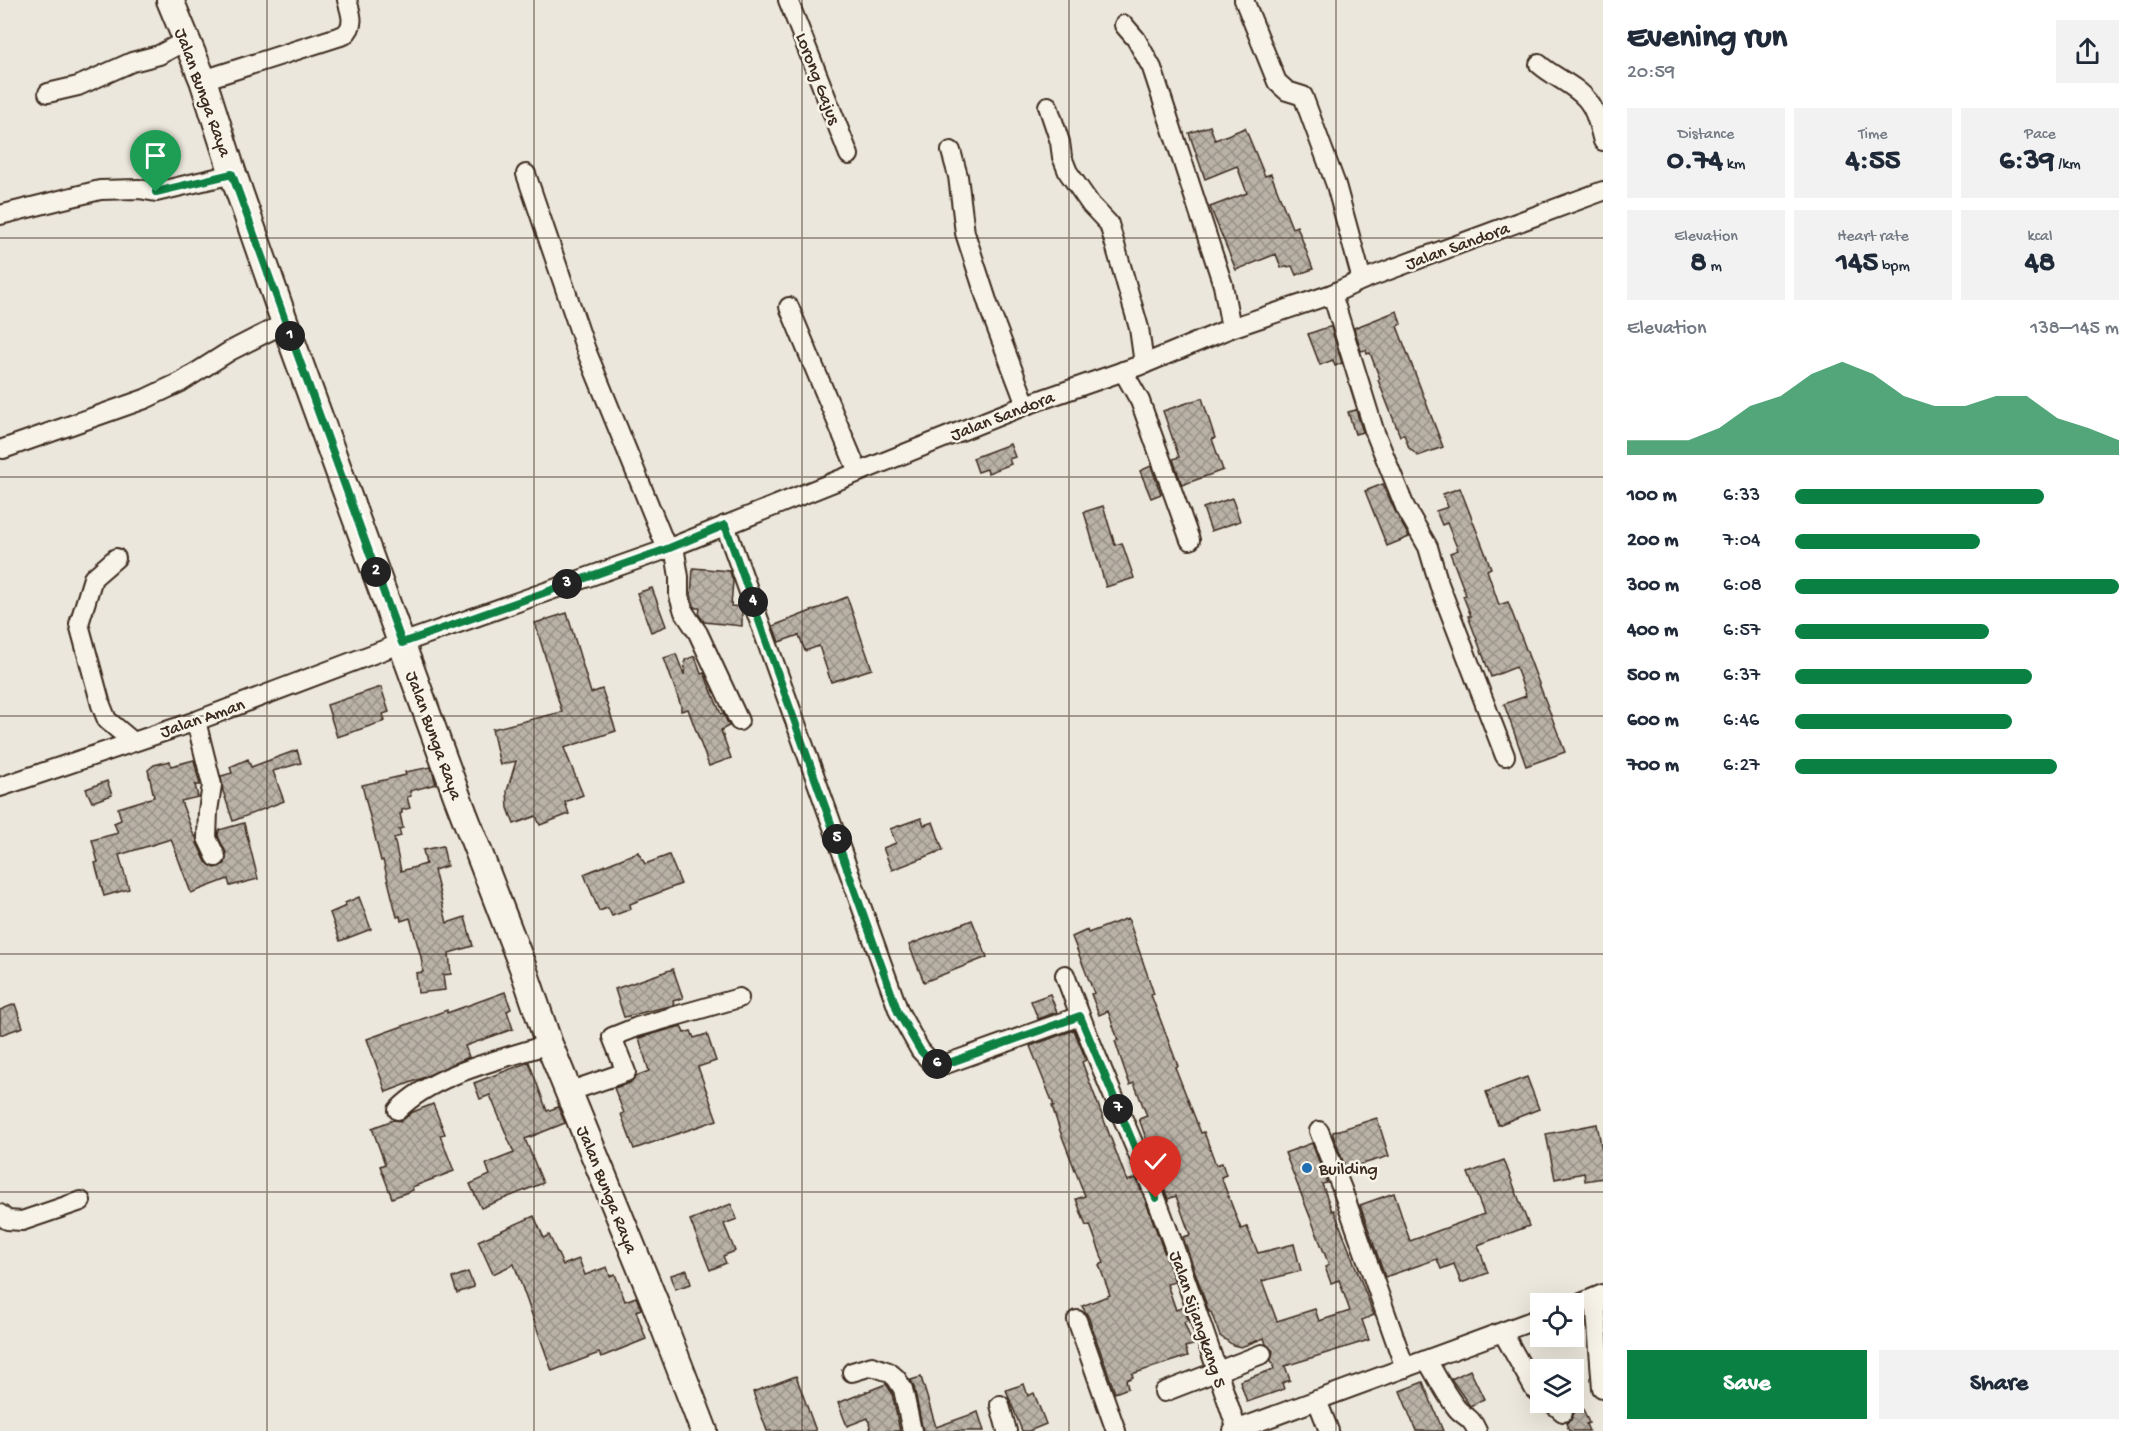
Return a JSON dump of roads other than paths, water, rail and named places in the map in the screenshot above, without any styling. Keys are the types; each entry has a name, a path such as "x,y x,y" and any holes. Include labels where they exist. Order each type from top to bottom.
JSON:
{"street":[{"name":"Jalan Bunga Raya","path":"170,0 203,80 232,174 285,323 457,796 522,965 549,1044 655,1303 704,1431"},
{"path":"203,80 344,35 351,27 352,21 347,0"},
{"name":"Lorong Gajus","path":"789,0 849,155"},
{"path":"1244,0 1277,82 1287,91 1303,96 1336,185 1362,280"},
{"path":"1124,26 1136,39 1152,68 1223,285 1231,328"},
{"path":"48,93 78,86 132,62 159,55 185,41"},
{"path":"1539,64 1588,100 1603,141"},
{"path":"1048,106 1068,172 1091,206 1109,224 1139,328 1144,363"},
{"path":"951,151 958,176 965,232 1026,405"},
{"path":"0,215 100,190 139,189 156,192 232,174"},
{"path":"526,174 586,350 670,548 679,577 679,596 684,612 698,633 739,721"},
{"name":"Jalan Sandora","path":"402,643 670,548 1026,405 1124,371 1231,328 1332,294 1362,280 1603,190"},
{"path":"1332,294 1374,430 1405,507 1428,548 1439,584 1505,756"},
{"path":"789,307 858,472"},
{"path":"3,449 163,391 230,351 285,323"},
{"path":"1124,371 1140,401 1190,540"},
{"path":"725,525 898,1012 920,1050 933,1064 946,1064 1080,1016"},
{"path":"116,558 93,578 80,624 107,720 132,741"},
{"name":"Jalan Aman","path":"0,787 196,721 402,643"},
{"path":"196,721 212,785 207,811 207,838 216,858"},
{"name":"Jalan Sijangkang 5","path":"1065,975 1156,1198 1217,1371 1235,1430"},
{"path":"568,1092 626,1072 612,1037 638,1027 739,998"},
{"path":"398,1110 409,1099 432,1085 462,1072 549,1044"},
{"path":"1319,1131 1342,1189 1405,1368"},
{"path":"0,1214 7,1220 22,1221 81,1201"},
{"path":"1584,1302 1599,1296 1602,1388"},
{"path":"1077,1320 1116,1431"},
{"path":"1235,1430 1530,1322"},
{"path":"1503,1333 1530,1381"},
{"path":"1164,1392 1262,1354"},
{"path":"1427,1360 1456,1409 1466,1414 1477,1431"},
{"path":"852,1372 872,1366 889,1372 896,1378 903,1389 912,1431"},
{"path":"1317,1400 1329,1431"},
{"path":"1000,1405 1007,1431"}],"place":[{"name":"Building","path":"1307,1168"}]}
